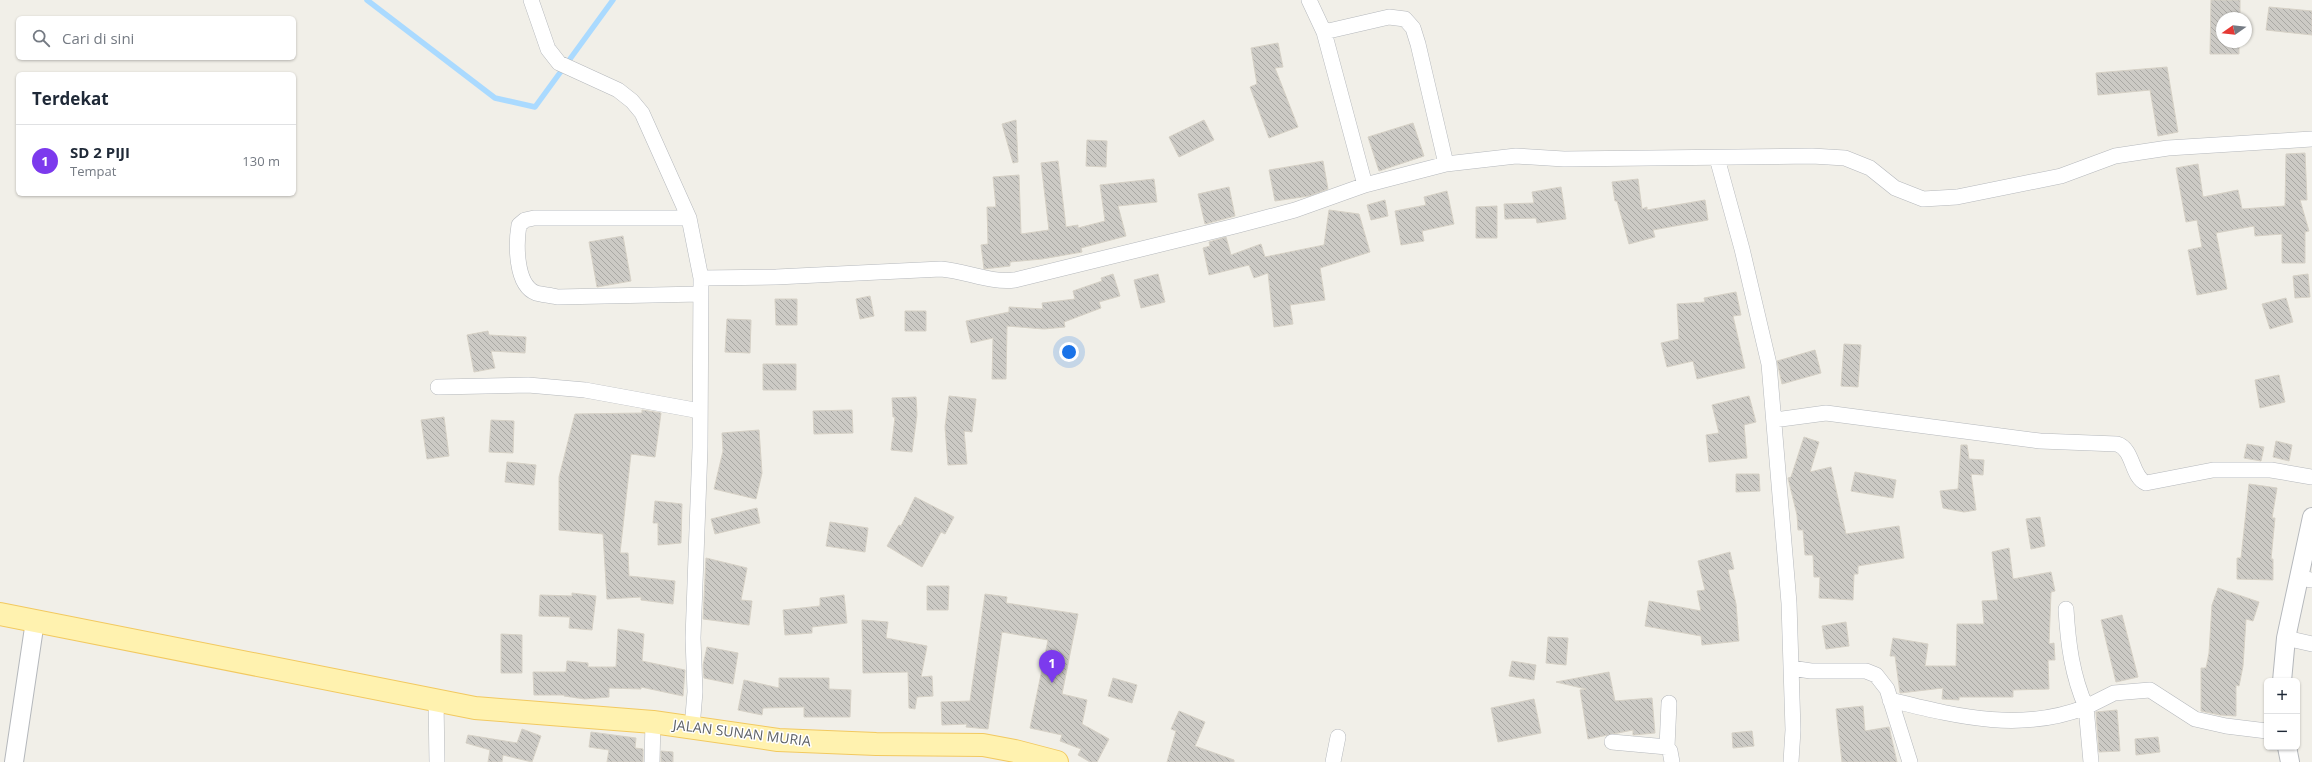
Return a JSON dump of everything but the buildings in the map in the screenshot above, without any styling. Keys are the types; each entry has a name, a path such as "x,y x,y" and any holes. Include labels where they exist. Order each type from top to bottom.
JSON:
{"main road":[{"name":"JALAN SUNAN MURIA","path":"0,614 475,708 653,722 778,740 876,744 983,745 1015,751 1057,762"}],"street":[{"path":"531,0 548,49 559,64 618,90 632,101 642,113 689,218 701,278 700,412 693,638 695,692 692,728"},
{"path":"1309,0 1324,32 1365,185"},
{"path":"1324,32 1389,17 1405,18 1413,28 1418,44 1446,164"},
{"path":"701,278 776,277 941,269 958,270 998,282 1015,280 1295,210 1365,185 1446,164 1516,156 1564,159 1812,156 1845,158 1870,168 1894,188 1923,198 1957,197 2061,176 2115,156 2168,148 2312,138"},
{"path":"1717,158 1742,249 1768,364 1789,603 1793,730 1791,762"},
{"path":"689,218 534,218 525,220 519,225 517,238 519,267 525,284 535,292 557,297 701,294"},
{"path":"438,387 528,385 585,390 700,412"},
{"path":"1774,420 1826,413 2040,441 2117,444 2126,450 2139,476 2146,483 2213,470 2271,470 2312,478"},
{"path":"2282,678 2286,638 2306,579 2312,517"},
{"path":"2066,609 2068,646 2078,687 2086,707 2091,762"},
{"path":"14,762 36,621"},
{"path":"2286,638 2312,644"},
{"path":"1791,668 1811,672 1866,671 1876,675 1882,681 1890,700 1910,762"},
{"path":"1890,700 1958,717 2000,721 2062,716 2086,707 2114,693 2150,690 2195,719 2226,726 2264,731"},
{"path":"436,700 437,762"},
{"path":"1666,747 1669,703"},
{"path":"652,762 653,722"},
{"path":"1333,762 1338,736"},
{"path":"1612,742 1666,747 1670,751 1672,762"},
{"path":"2288,750 2290,762"}],"waterway":[{"path":"367,0 495,98 535,107 613,0"}],"place":[{"name":"SD 2 PIJI","path":"1052,683"}]}
